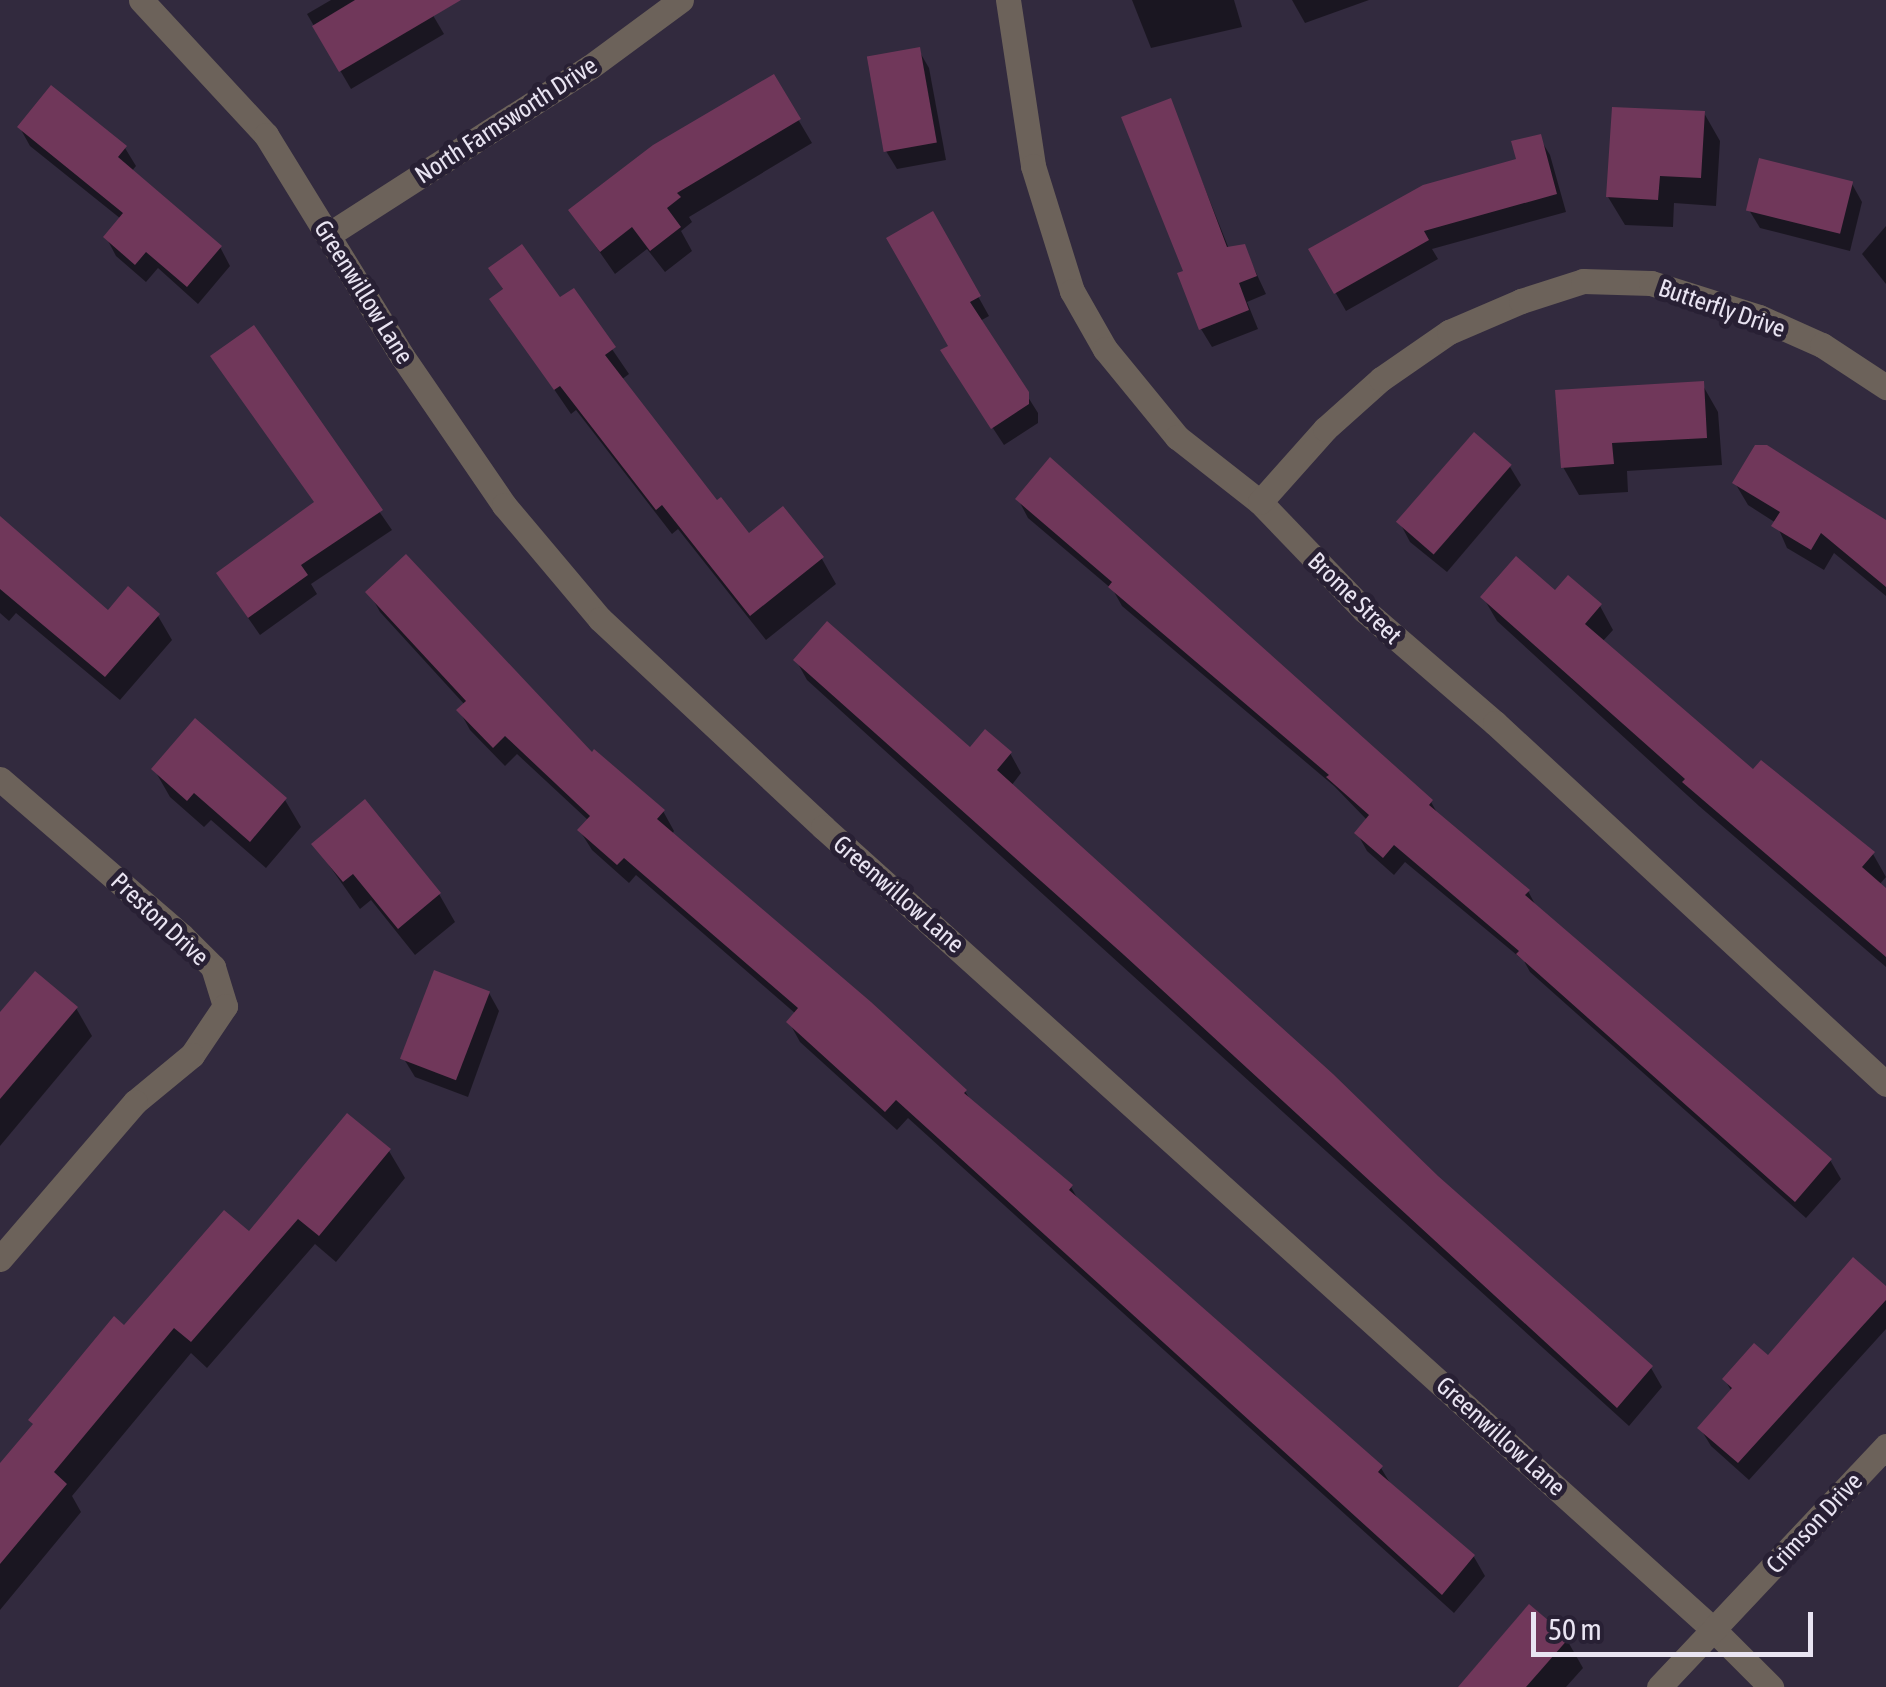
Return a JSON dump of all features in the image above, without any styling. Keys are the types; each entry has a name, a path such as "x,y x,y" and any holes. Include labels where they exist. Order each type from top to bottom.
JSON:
{"street":[{"name":"Greenwillow Lane","path":"141,0 266,135 402,356 504,506 600,619 823,827 1714,1630 1771,1687"},
{"name":"North Farnsworth Drive","path":"328,234 590,67 681,0"},
{"name":"Brome Street","path":"1008,0 1032,166 1072,292 1105,349 1177,437 1260,502 1364,610 1495,723 1886,1084"},
{"name":"Butterfly Drive","path":"1260,502 1325,429 1394,370 1449,332 1521,301 1583,281 1652,282 1759,317 1822,345 1886,388"},
{"name":"Preston Drive","path":"0,780 213,967 225,1006 192,1055 135,1102 0,1260"},
{"name":"Crimson Drive","path":"1660,1687 1886,1446"}],"building":[{"path":"355,0 461,0 339,72 312,26"},
{"path":"920,47 937,143 884,152 867,56"},
{"path":"774,74 801,119 677,193 681,197 667,208 681,227 650,251 632,227 600,252 568,210 653,145"},
{"path":"51,85 127,146 118,157 222,246 187,287 146,252 135,265 103,237 123,213 17,127"},
{"path":"1171,98 1227,247 1245,244 1257,276 1239,283 1249,310 1199,330 1177,273 1183,271 1121,117"},
{"path":"1612,107 1705,111 1701,178 1660,176 1658,200 1606,197"},
{"path":"1541,134 1557,194 1424,231 1429,240 1334,294 1308,249 1423,185 1516,159 1511,141"},
{"path":"1759,158 1853,181 1840,234 1746,210"},
{"path":"933,211 981,296 970,302 1029,392 1029,404 991,429 940,350 948,346 886,238"},
{"path":"522,244 560,297 574,288 616,347 605,355 717,500 721,497 749,533 783,506 824,557 750,616 662,505 656,510 560,386 554,390 489,299 503,289 488,268"},
{"path":"254,325 383,510 301,565 308,575 248,618 216,573 314,502 210,356"},
{"path":"1704,381 1707,438 1612,443 1614,464 1561,468 1555,390"},
{"path":"1474,432 1512,465 1434,555 1396,522"},
{"path":"1755,445 1767,445 1886,520 1886,587 1821,533 1811,550 1771,526 1780,512 1732,483"},
{"path":"1050,457 1433,800 1429,805 1530,890 1525,895 1832,1159 1795,1202 1516,954 1519,951 1394,845 1383,858 1354,833 1369,815 1326,777 1329,775 1108,587 1112,582 1015,499"},
{"path":"0,516 108,610 128,586 160,614 105,677 0,589"},
{"path":"406,554 592,752 594,749 665,810 657,819 871,1002 967,1090 964,1093 1073,1185 1069,1190 1383,1466 1378,1472 1475,1555 1442,1595 896,1100 885,1112 786,1022 798,1008 624,858 617,865 577,830 590,816 505,736 493,748 456,710 466,701 365,592"},
{"path":"1516,556 1555,590 1568,575 1602,604 1585,624 1753,769 1761,760 1875,852 1862,867 1886,888 1886,957 1682,782 1685,779 1480,597"},
{"path":"827,621 970,747 985,729 1012,752 997,770 1333,1074 1438,1176 1653,1366 1617,1408 1124,955 793,660"},
{"path":"195,718 287,798 250,842 194,793 187,801 151,769"},
{"path":"365,799 441,893 398,929 353,874 343,882 311,844"},
{"path":"434,970 490,992 456,1080 400,1059"},
{"path":"35,971 78,1007 0,1099 0,1012"},
{"path":"347,1113 391,1149 319,1236 298,1219 191,1342 174,1328 54,1472 67,1484 0,1564 0,1463 33,1424 28,1420 114,1316 124,1325 224,1210 249,1231"},
{"path":"1853,1257 1886,1286 1886,1300 1738,1463 1697,1428 1732,1388 1722,1379 1754,1343 1768,1355"},
{"path":"1529,1604 1569,1638 1526,1687 1458,1687"}]}
